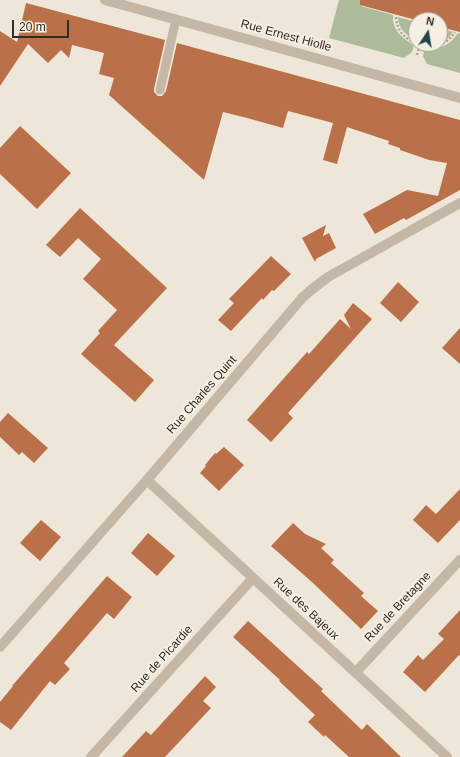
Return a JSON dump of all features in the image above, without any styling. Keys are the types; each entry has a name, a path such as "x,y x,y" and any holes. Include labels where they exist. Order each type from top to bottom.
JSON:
{"street":[{"name":"Rue Ernest Hiolle","path":"106,0 460,98"},
{"name":"Rue Charles Quint","path":"0,647 302,298 328,277 460,204"},
{"name":"Rue des Bajeux","path":"146,480 447,757"},
{"name":"Rue de Bretagne","path":"356,672 460,560"},
{"name":"Rue de Picardie","path":"91,757 253,578"}],"lane":[{"path":"160,90 176,20"}],"path":[{"path":"396,17 396,23 400,32 408,39"},
{"path":"448,41 455,32"}],"green space":[{"path":"339,0 362,0 361,6 393,15 396,29 408,40 408,52 412,52 404,58 329,38"},
{"path":"398,17 408,20 408,35 403,31 398,21"},
{"path":"448,30 453,32 448,38"},
{"path":"458,33 460,34 460,73 427,64 423,56 424,52 448,52 448,44"}],"building":[{"path":"360,0 460,0 460,32 448,29 448,12 408,12 408,18 360,5"},
{"path":"26,3 165,40 154,89 154,92 158,96 162,96 166,91 177,43 460,120 460,190 406,220 404,218 375,234 363,214 407,190 438,196 447,163 429,160 400,150 400,148 388,144 389,141 347,127 337,164 323,160 333,123 288,111 283,128 223,112 204,180 109,95 114,78 99,74 104,53 72,45 69,58 61,50 48,63 28,44 0,86 0,31 17,42"},
{"path":"20,126 71,173 37,209 0,174 0,148"},
{"path":"80,208 167,288 114,345 154,380 135,402 81,354 100,333 98,331 117,310 83,279 101,259 78,238 60,257 46,245"},
{"path":"326,225 323,236 329,233 336,248 316,259 315,262 302,238"},
{"path":"271,256 291,274 274,291 272,290 263,300 262,298 231,331 218,320 234,303 229,299"},
{"path":"398,282 419,302 401,322 380,303"},
{"path":"353,303 372,319 288,413 293,418 271,442 247,420 307,352 309,354 340,319 351,329 344,315"},
{"path":"460,328 460,364 442,348"},
{"path":"8,413 48,448 34,463 22,452 19,455 0,437 0,422"},
{"path":"224,447 244,465 219,491 200,473 215,453 216,454"},
{"path":"460,489 460,520 438,543 413,520 426,505 436,514"},
{"path":"41,520 61,537 40,561 20,543"},
{"path":"293,523 305,534 326,544 321,548 334,560 331,563 364,593 361,596 378,611 361,629 313,583 271,546"},
{"path":"148,533 175,556 157,576 131,553"},
{"path":"107,576 132,597 114,619 107,613 64,663 70,669 55,685 50,681 11,730 0,722 0,702 12,686"},
{"path":"460,610 460,656 459,655 425,692 403,672 418,655 423,660 444,639 438,634"},
{"path":"248,621 323,689 321,691 362,730 367,724 401,757 349,757 325,735 324,737 308,722 315,715 279,681 280,680 233,637"},
{"path":"205,676 216,687 203,701 211,708 165,757 122,757 146,731 151,735"}]}
